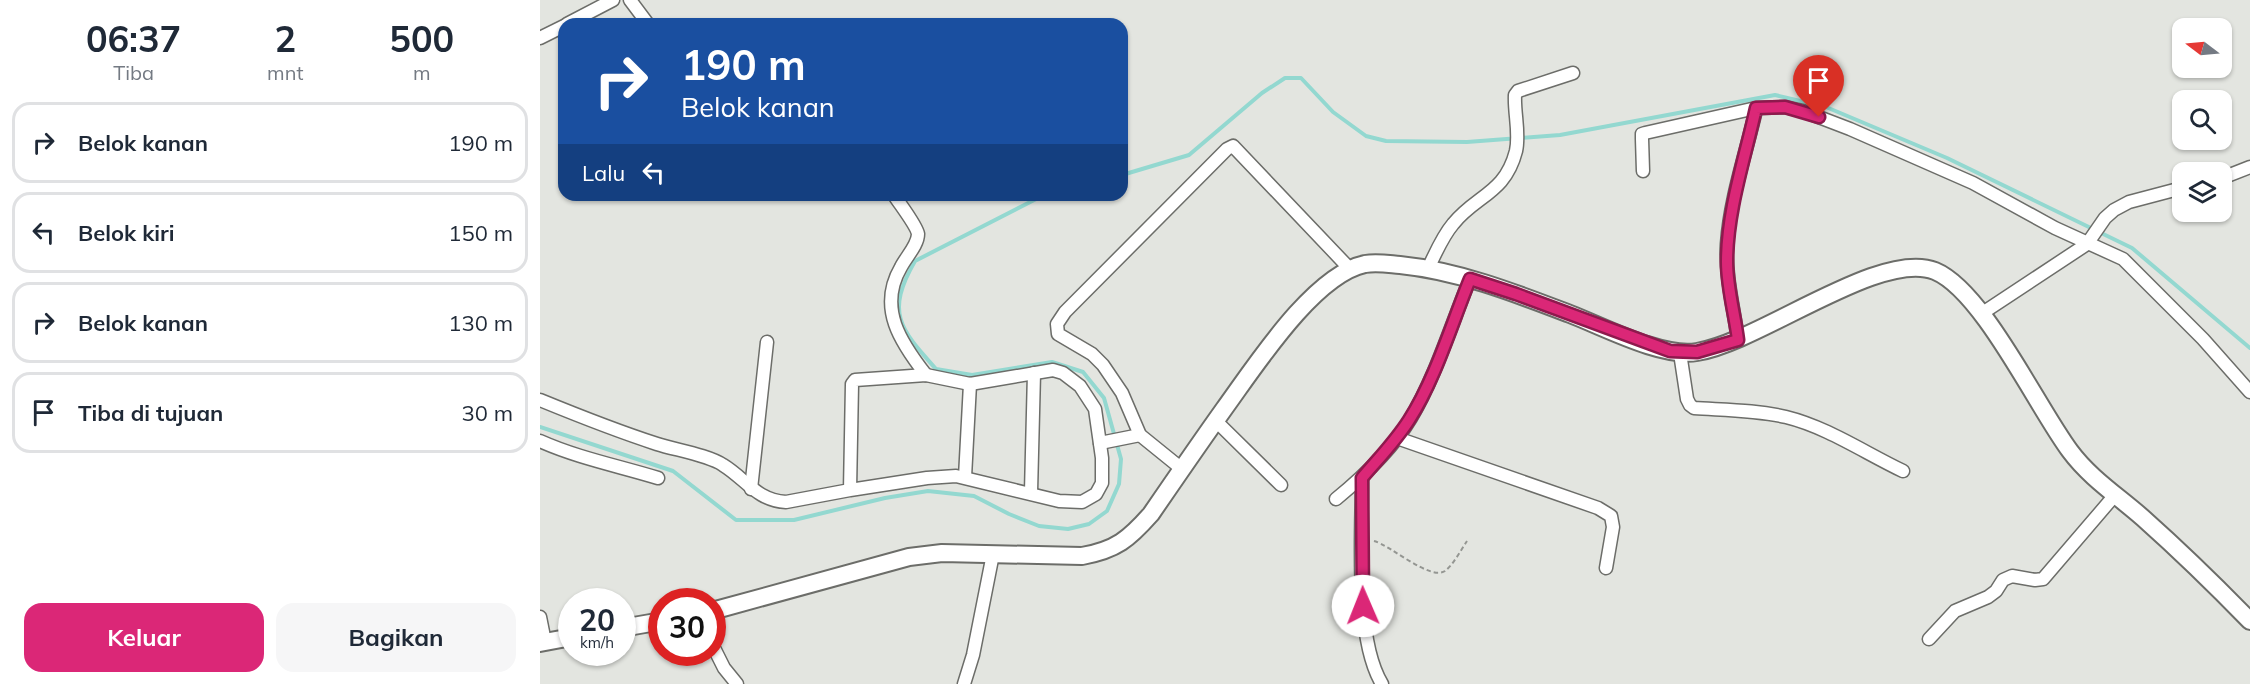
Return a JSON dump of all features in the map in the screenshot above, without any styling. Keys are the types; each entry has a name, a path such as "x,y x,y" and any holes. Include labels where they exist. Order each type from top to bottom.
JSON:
{"street":[{"path":"579,18 613,0"},
{"path":"630,0 644,18"},
{"path":"540,38 558,29"},
{"path":"1428,269 1451,225 1465,210 1500,184 1509,169 1516,144 1514,101 1518,91 1573,73"},
{"path":"1643,171 1642,134 1756,110 1785,107 1803,111 1973,183 2114,253 2128,263 2203,339 2250,392"},
{"path":"1738,340 1727,266 1727,244 1730,221 1756,110"},
{"path":"1182,469 1137,436 1126,401 1103,365 1092,354 1058,334 1058,324 1065,312 1227,149 1233,146 1350,269"},
{"path":"2232,174 2250,167"},
{"path":"1981,314 2089,241 2105,218 2114,210 2128,202 2172,191"},
{"path":"898,201 916,229 918,237 895,278 891,291 891,310 904,345 926,375"},
{"path":"726,607 909,557 942,553 1082,556 1117,546 1134,533 1151,514 1271,344 1287,325 1321,290 1350,269 1380,263 1428,269 1470,279 1634,339 1680,353 1697,352 1738,340 1852,285 1889,271 1907,268 1934,271 1964,292 1981,314 2072,454 2100,484 2187,558 2250,621"},
{"path":"1336,499 1362,478 1396,438 1421,398 1470,279"},
{"path":"751,489 767,342"},
{"path":"1680,353 1687,399 1694,408 1788,417 1828,432 1903,471"},
{"path":"540,400 628,435 712,459 730,470 751,489 777,501 786,502 927,478 965,477 1072,503 1090,499 1102,483 1100,442 1095,409 1071,377 1053,370 970,384 926,375 853,382 850,490"},
{"path":"1031,492 1034,373"},
{"path":"965,477 970,384"},
{"path":"1216,421 1281,485"},
{"path":"1100,442 1137,436"},
{"path":"1396,438 1598,508 1611,516 1614,527 1606,568"},
{"path":"540,441 586,459 606,462 658,478"},
{"path":"1362,478 1363,606 1367,638 1376,675 1382,684"},
{"path":"1929,639 1955,611 1988,597 1996,591 2003,580 2012,576 2043,579 2115,495"},
{"path":"964,684 973,655 993,554"},
{"path":"540,617 542,643 558,640"},
{"path":"723,666 737,684"}],"path":[{"path":"1362,539 1380,542 1407,561 1438,573 1445,571 1467,541"}],"waterway":[{"path":"1128,173 1189,155 1262,93 1285,78 1301,78 1333,112 1366,136 1386,141 1467,142 1560,135 1775,95 1826,107 1947,158 2132,248 2250,348"},
{"path":"540,427 673,471 736,520 794,520 885,498 928,491 974,496 1039,526 1068,529 1089,524 1107,511 1119,484 1121,459 1104,398 1083,372 1052,362 972,375 936,369 913,343 901,320 899,307 901,294 915,261 1032,201"}],"route":[{"path":"1363,606 1362,478 1389,448 1410,419 1437,362 1470,279 1670,351 1697,352 1738,340 1727,266 1727,244 1730,221 1756,108 1785,107 1819,117"}]}
